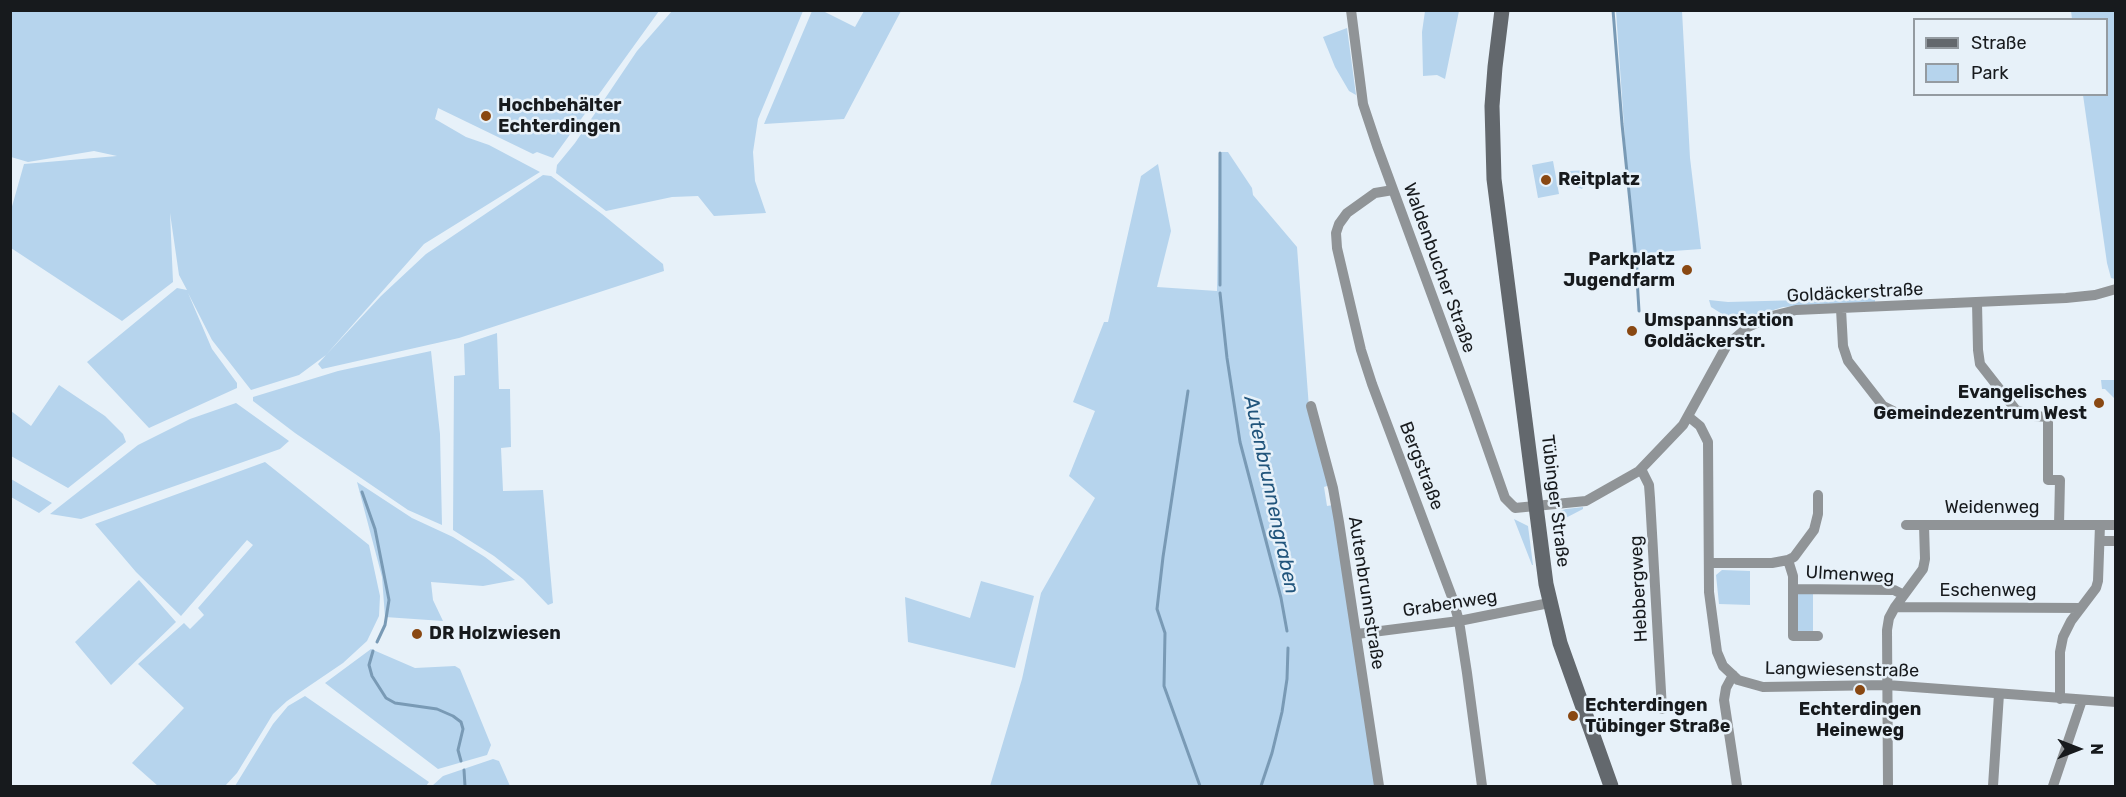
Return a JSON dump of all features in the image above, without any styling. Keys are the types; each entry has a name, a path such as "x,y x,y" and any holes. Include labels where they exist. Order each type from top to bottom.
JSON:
{"main road":[{"name":"Tübinger Straße","path":"1502,10 1492,105 1493,164 1497,212 1549,603 1560,643 1611,786"}],"street":[{"name":"Waldenbucher Straße","path":"1351,10 1363,104 1505,498 1515,507 1536,506"},
{"name":"Bergstraße","path":"1393,190 1375,193 1347,213 1336,233 1337,248 1352,315 1372,384 1440,560 1459,621 1482,786"},
{"name":"Goldäckerstraße","path":"1536,506 1586,501 1641,469 1689,417 1721,354 1740,332 1772,316 1784,312 2077,297 2115,290"},
{"path":"1977,302 1980,364 2016,410 2034,416 2048,417 2048,480 2060,480 2059,525"},
{"path":"1841,309 1843,346 1848,361 1883,406 1899,414 1918,415"},
{"name":"Autenbrunnstraße","path":"1311,406 1333,488 1380,786"},
{"path":"1689,417 1700,426 1707,442 1710,602 1718,652 1723,666 1733,675 1726,688 1724,700 1737,786"},
{"name":"Hebbergweg","path":"1641,469 1649,485 1662,709"},
{"path":"1709,563 1772,563 1794,557 1814,530 1818,514 1818,495"},
{"name":"Weidenweg","path":"1906,525 2115,525"},
{"path":"1888,786 1887,630 1889,618 1895,606 1923,568 1924,525"},
{"path":"2060,699 2060,652 2063,637 2071,621 2096,588 2100,525"},
{"path":"2100,541 2115,541"},
{"path":"1788,560 1793,576 1793,636 1818,636"},
{"name":"Ulmenweg","path":"1793,589 1894,590 1904,595"},
{"name":"Grabenweg","path":"1357,634 1459,621 1549,603"},
{"name":"Eschenweg","path":"1895,606 2081,608"},
{"name":"Langwiesenstraße","path":"1733,675 1746,683 1763,687 1887,685 2115,702"},
{"path":"1993,786 1999,694"},
{"path":"2053,786 2082,700"}],"green space":[{"path":"10,11 659,11 553,158 537,152 533,154 438,108 435,119 466,137 489,145 540,172 424,244 326,355 299,375 251,390 212,340 188,293 212,349 237,383 237,388 149,428 87,362 177,288 187,290 179,275 170,213 173,282 122,321 11,248 11,210 24,164 117,156 94,151 28,162 11,157"},
{"path":"672,11 803,11 758,119 753,152 755,181 766,213 714,216 698,196 672,197 606,211 556,173 557,165 575,143 637,51"},
{"path":"812,11 823,11 855,27 864,11 901,11 844,119 764,124"},
{"path":"1425,11 1459,11 1445,79 1437,75 1423,76 1422,32"},
{"path":"1616,11 1682,11 1690,158 1701,249 1633,254"},
{"path":"2071,11 2115,11 2115,279 2111,278 2107,263 2083,96 2108,96 2108,18 2072,18"},
{"path":"1347,28 1356,95 1349,91 1335,67 1323,37"},
{"path":"1219,152 1228,152 1252,188 1253,195 1297,247 1309,408 1330,485 1324,487 1327,506 1333,505 1376,786 990,786 1022,679 1041,593 1095,498 1069,476 1095,411 1073,402 1104,322 1108,322 1141,176 1158,164 1171,231 1157,287 1217,291"},
{"name":"Reitplatz","path":"1553,161 1559,194 1538,198 1532,165"},
{"path":"1587,170 1586,182 1582,189 1569,184 1569,171"},
{"path":"543,175 551,176 602,214 663,264 664,271 459,338 322,369 318,364 381,296 426,254"},
{"path":"1875,298 1875,302 1783,307 1764,313 1743,327 1711,307 1709,300 1728,302"},
{"path":"497,333 499,389 510,389 511,447 501,448 503,491 543,490 553,603 548,605 523,579 494,556 453,530 454,376 465,375 464,344"},
{"path":"431,351 440,434 442,525 408,510 295,433 253,401 253,397 338,371"},
{"path":"2101,380 2115,380 2115,399 2105,389 2102,389"},
{"path":"59,385 105,416 123,434 126,442 68,488 11,456 11,411 31,426"},
{"path":"236,403 289,441 280,449 81,519 50,514 138,445 190,419"},
{"path":"265,462 369,545 380,596 379,616 367,641 343,663 287,701 273,714 237,773 225,786 158,786 132,763 184,708 138,664 184,623 190,629 204,615 198,608 253,545 247,540 181,616 136,572 95,524"},
{"path":"11,479 52,503 39,513 11,497"},
{"path":"357,482 412,518 453,537 485,557 515,580 483,586 431,582 433,600 443,621 385,617 382,577"},
{"path":"1583,507 1554,524 1553,514 1556,512"},
{"path":"1514,519 1528,526 1533,565 1532,565"},
{"path":"1722,570 1750,571 1750,605 1719,604 1716,575"},
{"path":"139,580 176,622 111,685 75,642"},
{"path":"981,581 1034,596 1015,668 908,642 905,597 970,618"},
{"path":"1798,593 1813,593 1813,631 1798,631"},
{"path":"371,649 415,668 455,666 460,669 491,745 487,755 438,769 325,683"},
{"path":"305,696 429,782 426,786 235,786 273,724 288,706"},
{"path":"493,759 499,761 510,786 432,786 443,776"}],"waterway":[{"path":"1613,10 1637,270"},
{"name":"Autenbrunnengraben","path":"1220,153 1220,285"},
{"path":"1637,278 1639,311"},
{"name":"Autenbrunnengraben","path":"1220,293 1240,442 1281,598 1287,631"},
{"path":"1188,391 1157,609 1165,633 1164,686 1200,786"},
{"path":"362,492 375,529 389,600 385,625 377,642"},
{"name":"Autenbrunnengraben","path":"1261,786 1282,712 1287,679 1288,648"},
{"path":"373,651 369,665 372,676 386,698 395,703 437,709 461,722 463,729 458,750 461,761"},
{"path":"464,770 465,786"}],"place":[{"name":"Hochbehälter Echterdingen","path":"486,116"},
{"name":"Reitplatz","path":"1546,180"},
{"name":"Parkplatz Jugendfarm","path":"1687,270"},
{"name":"Umspannstation Goldäckerstr.","path":"1632,331"},
{"name":"Evangelisches Gemeindezentrum West","path":"2099,403"},
{"name":"DR Holzwiesen","path":"417,634"},
{"name":"Echterdingen Heineweg","path":"1860,690"},
{"name":"Echterdingen Tübinger Straße","path":"1573,716"}]}
